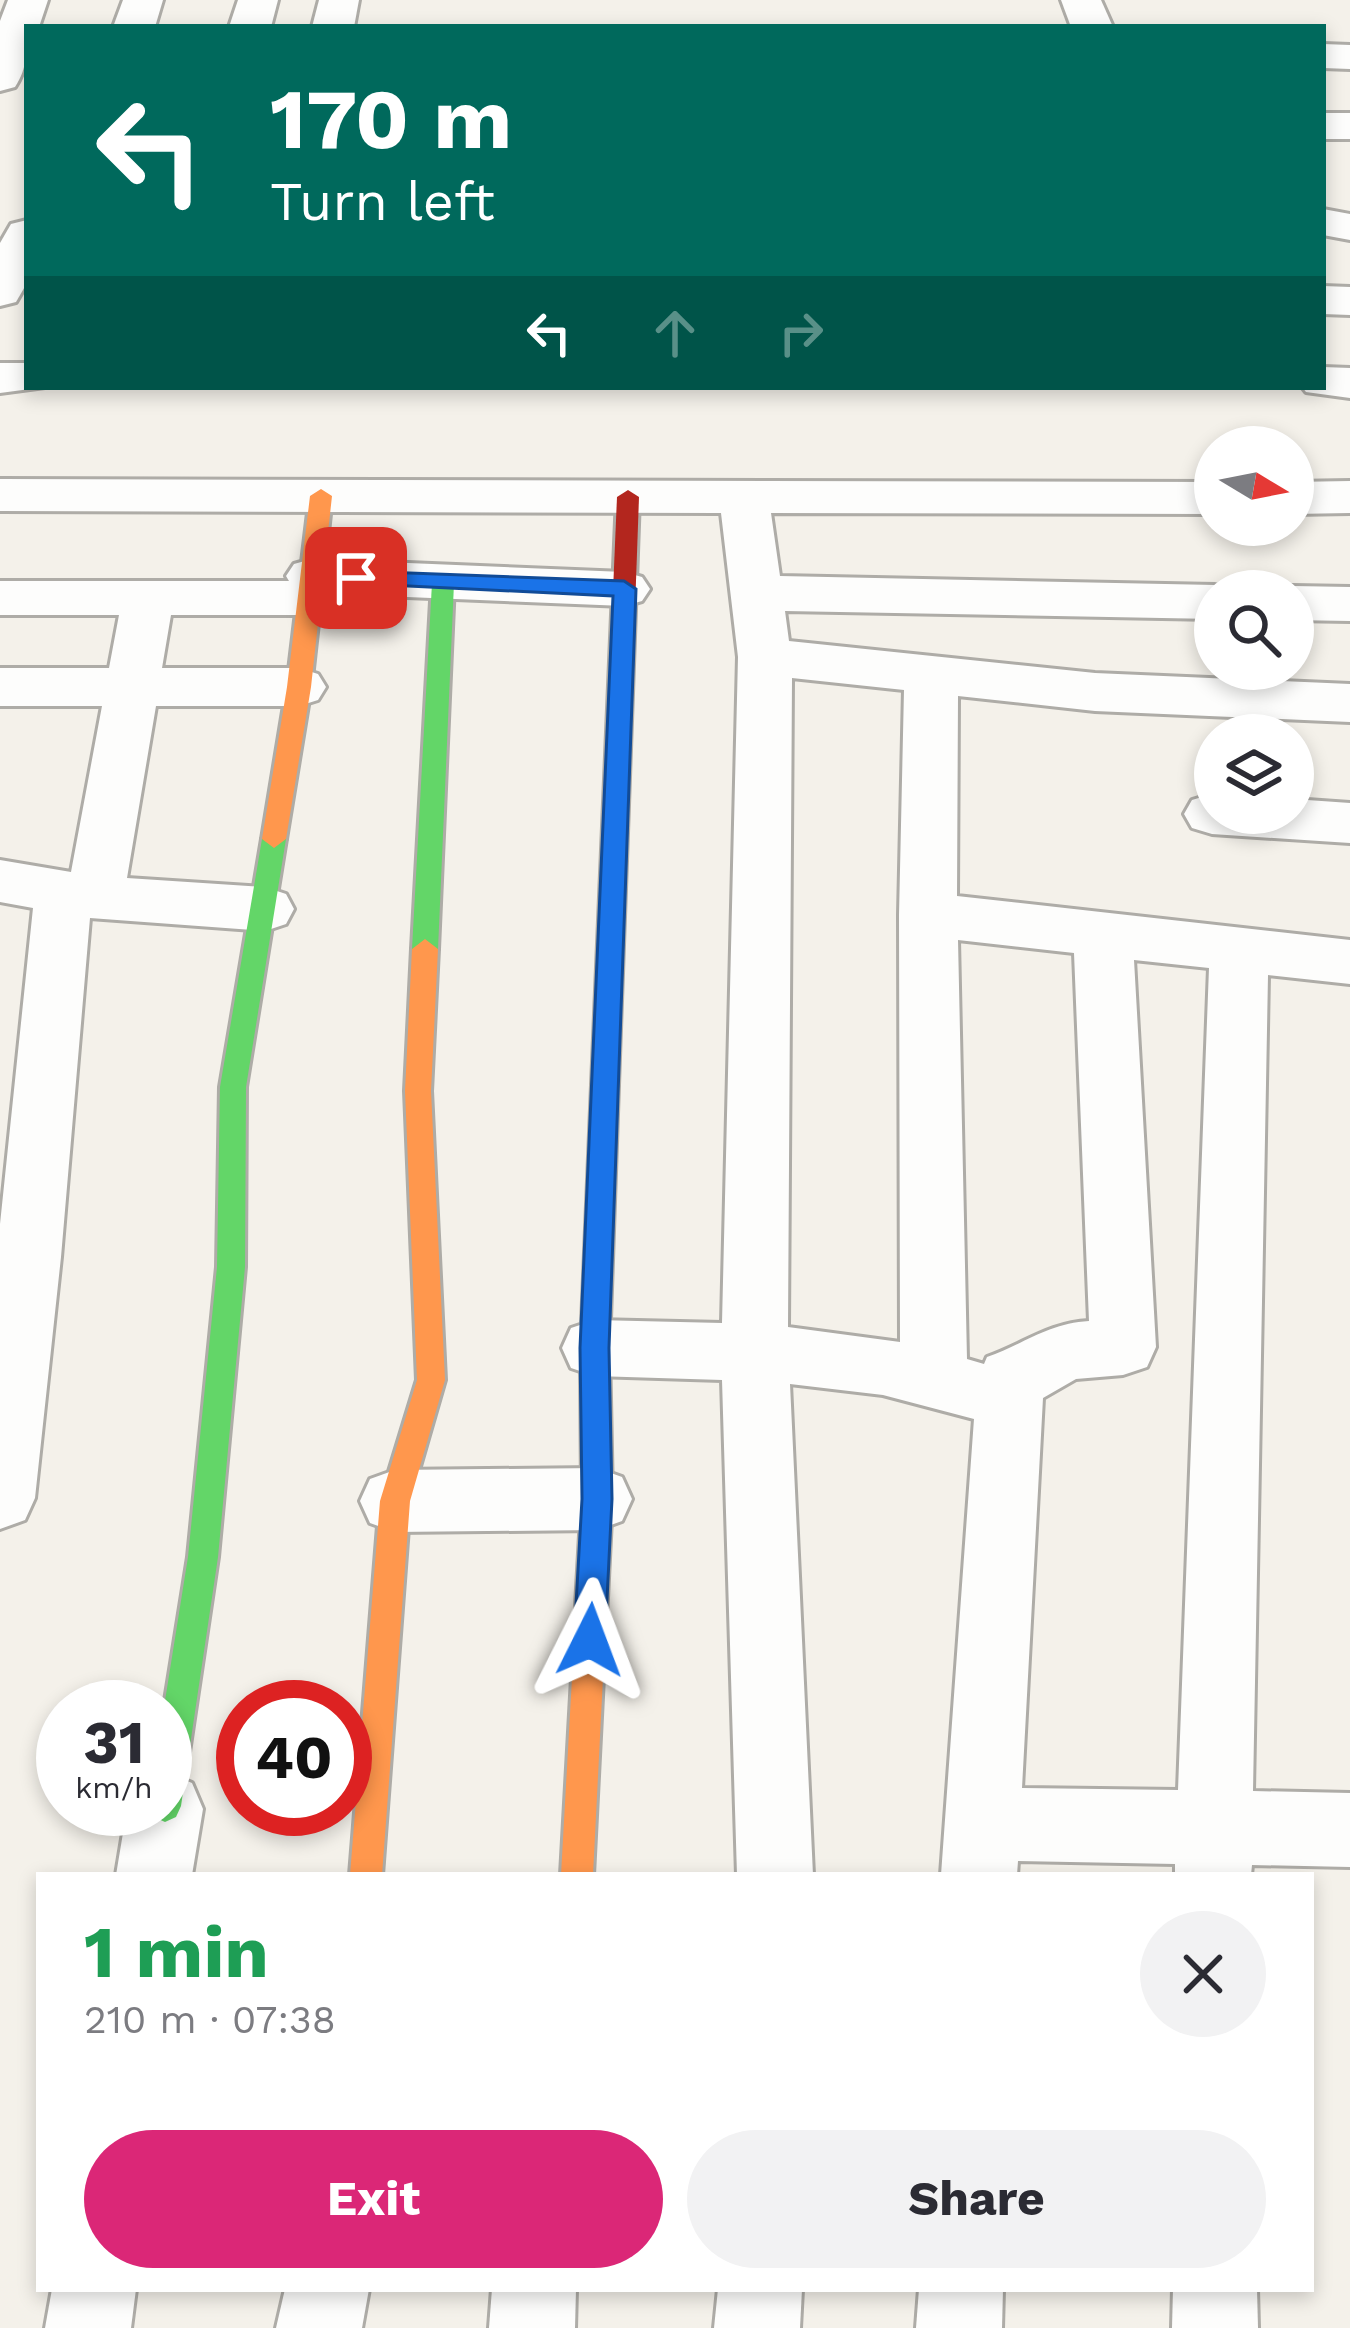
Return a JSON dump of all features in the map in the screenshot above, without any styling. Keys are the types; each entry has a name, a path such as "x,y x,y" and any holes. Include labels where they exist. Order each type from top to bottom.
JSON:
{"street":[{"path":"0,78 28,0"},
{"path":"0,292 24,240"},
{"path":"0,494 1194,498"},
{"path":"184,1680 203,1557 231,1268 232,1087 299,688 322,496"},
{"path":"577,1872 597,1499 595,1348 628,497"},
{"path":"1314,498 1350,497"},
{"path":"744,500 765,657 755,1353 775,1872"},
{"path":"0,598 148,598 443,583 624,589"},
{"path":"366,1872 395,1501 431,1380 418,1091 443,583"},
{"path":"758,593 1194,602"},
{"path":"0,1498 79,895 148,598"},
{"path":"1314,603 1350,604"},
{"path":"765,657 1095,692 1350,703"},
{"path":"932,675 928,915 934,1376"},
{"path":"0,687 299,688"},
{"path":"1314,821 1350,823"},
{"path":"0,881 79,895 265,909"},
{"path":"928,915 1350,962"},
{"path":"1102,934 1123,1347 1062,1351 1037,1371 1011,1377 980,1850 1213,1850 1350,1830"},
{"path":"1213,1850 1239,949"},
{"path":"595,1348 755,1353 934,1376 1010,1403"},
{"path":"395,1501 597,1499"},
{"path":"154,1872 160,1836"},
{"path":"88,2328 94,2292"},
{"path":"319,2328 326,2292"},
{"path":"532,2328 534,2292"},
{"path":"757,2328 760,2292"},
{"path":"959,2328 961,2292"},
{"path":"1215,2292 1215,2328"}],"traffic: fast":[{"path":"425,949 443,583"},
{"path":"184,1680 203,1557 231,1267 233,1087 274,839"}],"traffic: slow":[{"path":"274,839 299,687 321,496"},
{"path":"366,1872 395,1501 431,1380 418,1091 425,949"},
{"path":"577,1872 597,1499 595,1348 605,1085"}],"traffic: jam":[{"path":"605,1085 628,497"}],"route":[{"path":"356,578 624,589 595,1348 597,1499 590,1640"}]}
